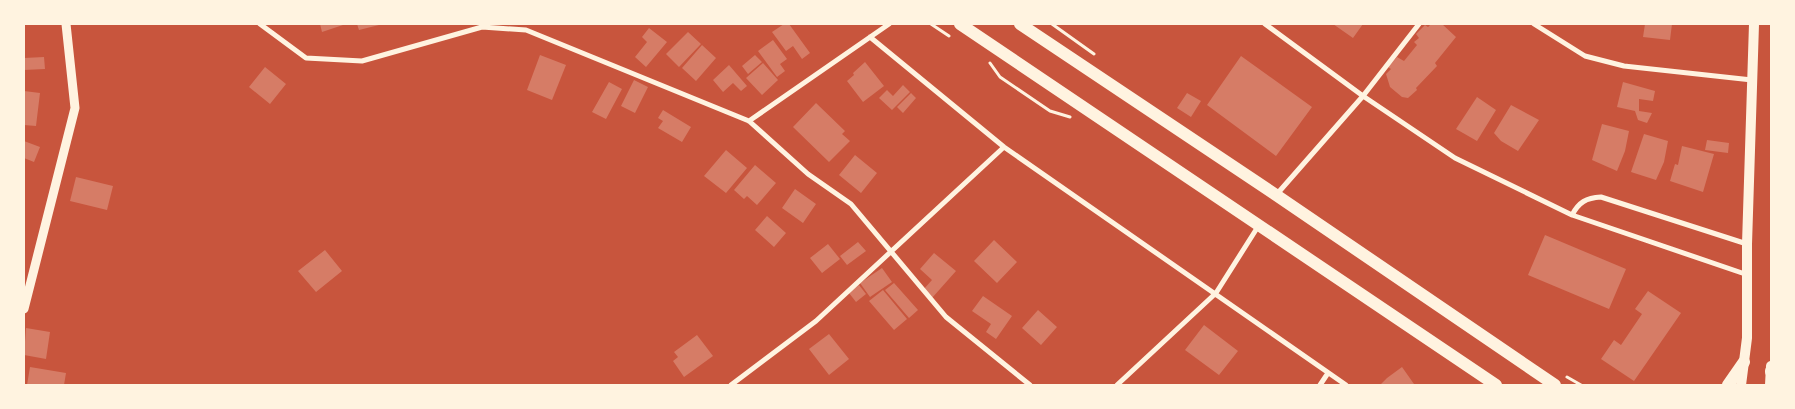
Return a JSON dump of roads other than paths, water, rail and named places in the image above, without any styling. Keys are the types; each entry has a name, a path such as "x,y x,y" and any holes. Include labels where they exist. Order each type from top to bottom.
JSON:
{"main road":[{"path":"960,24 1260,224 1496,385"},
{"path":"1020,24 1555,385"},
{"path":"1741,385 1747,338 1747,244 1754,24"},
{"path":"1728,385 1744,362"},
{"path":"1770,385 1771,366"}],"street":[{"path":"24,309 75,108 66,24"},
{"path":"260,24 306,58 362,61 482,27 492,26 526,30 749,120 808,174 851,204 946,317 1030,385"},
{"path":"749,120 889,24"},
{"path":"1265,24 1363,96 1455,158 1572,215 1748,275"},
{"path":"1276,195 1363,96 1419,24"},
{"path":"1534,24 1585,56 1624,66 1752,80"},
{"path":"870,37 1004,147 1346,385"},
{"path":"731,385 816,321 1004,147"},
{"path":"1572,215 1578,205 1588,198 1601,197 1747,244"},
{"path":"1117,385 1216,293 1260,224"},
{"path":"1320,385 1328,373"}]}
